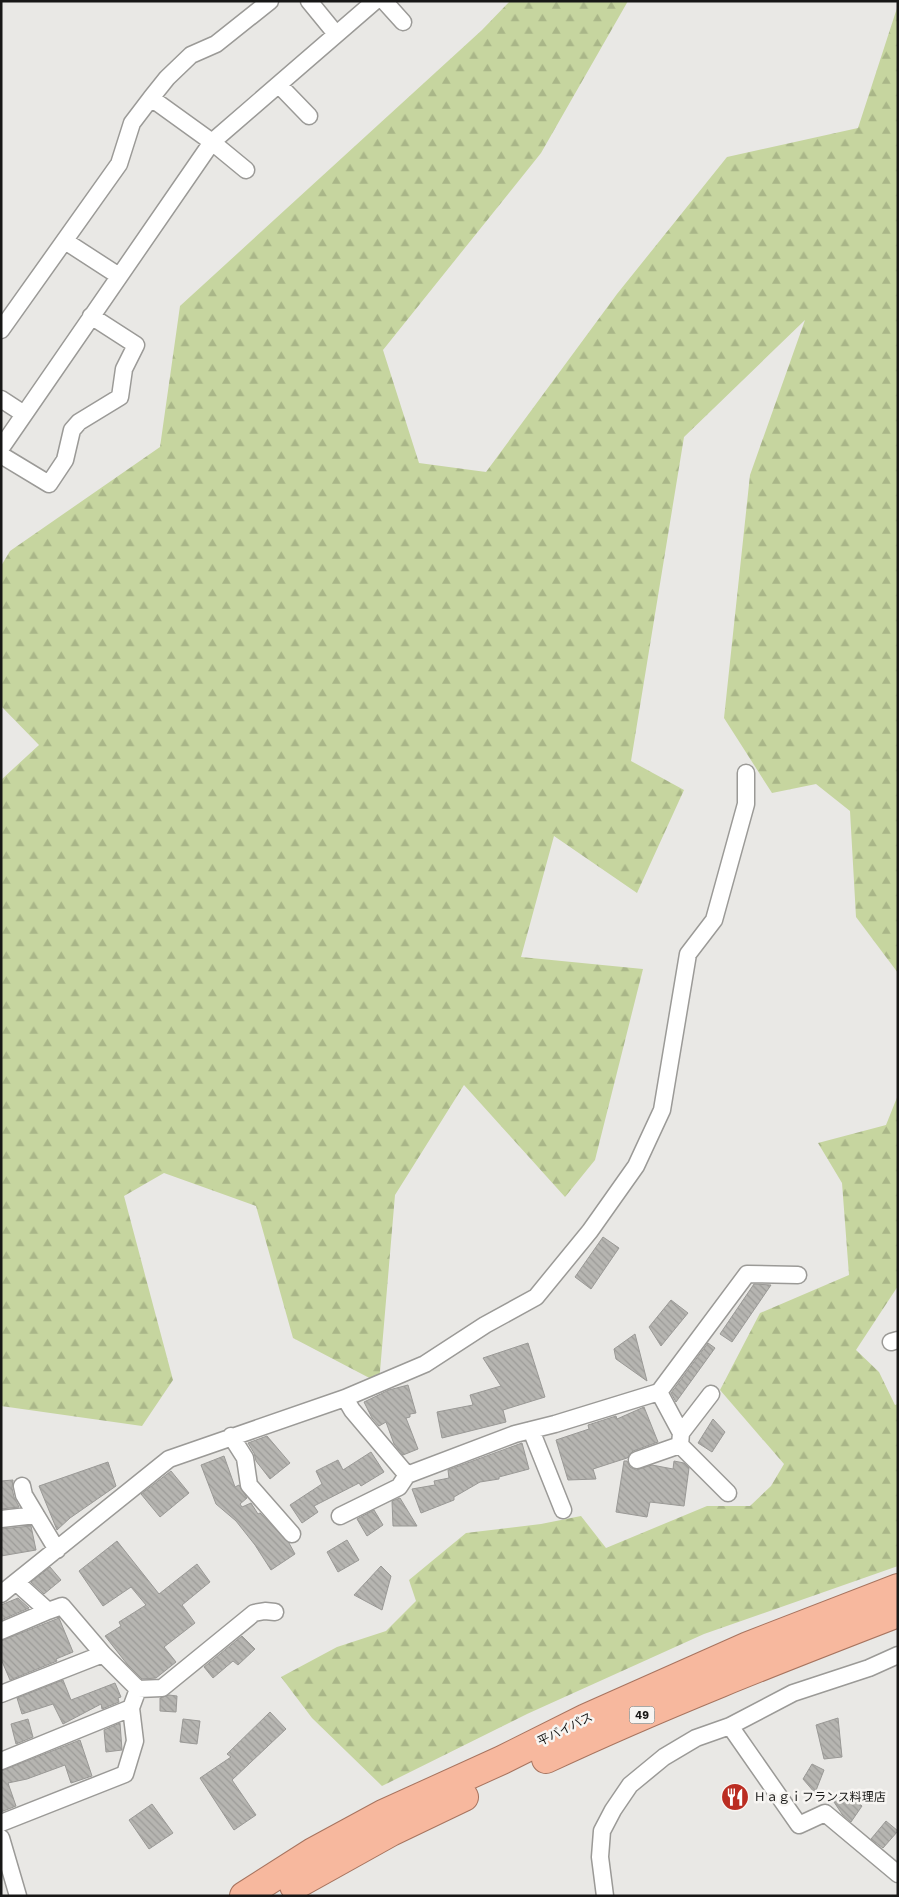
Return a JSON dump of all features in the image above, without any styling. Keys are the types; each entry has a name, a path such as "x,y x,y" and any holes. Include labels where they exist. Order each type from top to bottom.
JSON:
{"highway":[{"name":"平バイパス","path":"244,1896 313,1852 383,1814 502,1760 586,1718 740,1650 898,1588"},
{"name":"平バイパス","path":"277,1896 392,1832 610,1728 756,1668 898,1613"}],"street":[{"path":"1,330 119,164 132,123 167,78 191,55 216,44 270,1"},
{"path":"309,1 336,34"},
{"path":"1,448 212,142 375,1"},
{"path":"384,1 403,22"},
{"path":"279,85 309,116"},
{"path":"151,98 212,142 246,170"},
{"path":"65,241 119,276"},
{"path":"1,455 48,484 65,460 72,430 79,422 120,397 124,369 136,345 91,316"},
{"path":"1,399 24,414"},
{"path":"1,1594 17,1583 168,1458 345,1398 425,1364 485,1325 536,1296 590,1231 636,1166 662,1110 688,954 714,920 746,804 746,773"},
{"path":"340,1516 399,1487 408,1475 515,1434 555,1424 659,1392 747,1274 798,1275"},
{"path":"659,1392 681,1439 728,1493"},
{"path":"636,1460 681,1439 711,1394"},
{"path":"345,1398 352,1410 408,1475"},
{"path":"531,1430 563,1510"},
{"path":"231,1436 245,1458 249,1486 292,1534"},
{"path":"22,1486 24,1495 57,1550"},
{"path":"1,1518 36,1515"},
{"path":"17,1583 48,1612"},
{"path":"1,1631 62,1606 103,1654 138,1689 162,1688 254,1613 275,1612"},
{"path":"1,1694 103,1654"},
{"path":"605,1896 600,1857 602,1831 613,1810 630,1785 664,1757 696,1738 730,1726 793,1693 869,1668 898,1655"},
{"path":"1,1823 125,1774 135,1741 131,1708 138,1689"},
{"path":"1,1761 131,1708"},
{"path":"730,1726 800,1825 825,1814 898,1874"},
{"path":"1,1838 18,1896"}],"green space":[{"path":"510,1 628,1 541,153 383,350 419,463 486,472 617,294 727,157 858,128 898,5 898,973 856,917 850,811 816,784 772,793 724,718 750,475 805,320 684,437 631,761 684,790 637,893 554,836 521,957 643,969 595,1160 565,1197 464,1085 395,1195 379,1383 293,1338 256,1206 164,1173 124,1196 173,1380 142,1426 1,1406 1,780 39,745 1,706 1,566 10,551 160,447 180,306 482,30"},
{"path":"898,1095 898,1286 856,1350 879,1372 895,1405 898,1404 898,1566 704,1634 527,1714 382,1786 312,1718 281,1677 337,1647 386,1631 416,1601 409,1580 466,1533 541,1524 581,1516 606,1548 707,1506 750,1506 771,1486 784,1464 720,1390 760,1313 849,1275 842,1183 818,1143 886,1125"}],"building":[{"path":"603,1237 619,1248 591,1289 575,1277"},
{"path":"754,1284 771,1285 732,1342 720,1334"},
{"path":"671,1300 688,1313 661,1346 649,1327"},
{"path":"635,1334 647,1381 616,1359 614,1349"},
{"path":"528,1343 545,1397 503,1410 506,1422 442,1438 437,1412 473,1405 470,1395 501,1386 483,1358"},
{"path":"708,1343 715,1348 676,1402 671,1393"},
{"path":"408,1385 416,1413 410,1414 410,1417 406,1418 418,1449 403,1455 394,1444 386,1422 379,1426 372,1418 364,1402 389,1390"},
{"path":"644,1407 658,1442 633,1451 627,1458 593,1469 596,1479 568,1480 556,1440 589,1429 588,1425 616,1416 617,1419"},
{"path":"713,1419 725,1432 712,1452 698,1443"},
{"path":"267,1436 290,1463 270,1479 256,1461 248,1443"},
{"path":"522,1443 529,1469 499,1477 499,1479 480,1482 454,1497 454,1500 421,1513 412,1489 435,1485 434,1481 449,1478 448,1470"},
{"path":"371,1452 384,1472 361,1486 359,1483 314,1506 318,1512 302,1523 290,1505 322,1484 316,1471 338,1460 343,1470"},
{"path":"224,1456 235,1487 239,1485 247,1498 240,1504 242,1507 251,1503 258,1514 260,1513 289,1543 295,1554 271,1570 255,1545 236,1521 216,1504 201,1465"},
{"path":"624,1461 627,1461 630,1467 636,1470 652,1465 673,1469 674,1461 684,1463 689,1468 684,1506 650,1502 647,1517 616,1512"},
{"path":"108,1462 116,1486 70,1518 57,1530 39,1486"},
{"path":"171,1471 189,1493 160,1517 141,1494"},
{"path":"13,1480 14,1497 19,1507 1,1509 1,1481"},
{"path":"400,1498 417,1526 393,1526 392,1501"},
{"path":"374,1510 383,1525 367,1536 357,1519"},
{"path":"31,1526 36,1550 1,1556 1,1529"},
{"path":"347,1540 359,1560 338,1572 327,1552"},
{"path":"117,1541 159,1594 197,1564 210,1582 182,1605 195,1623 164,1647 176,1662 156,1678 142,1679 127,1664 105,1636 121,1626 119,1622 146,1605 131,1587 103,1606 79,1571"},
{"path":"381,1566 391,1576 382,1610 354,1595"},
{"path":"50,1567 61,1580 44,1594 31,1582"},
{"path":"18,1598 29,1608 1,1620 1,1605"},
{"path":"59,1618 73,1652 56,1659 57,1661 10,1680 1,1659 1,1641"},
{"path":"242,1636 255,1649 238,1665 233,1661 213,1678 204,1667"},
{"path":"63,1680 71,1700 115,1683 121,1697 118,1698 119,1702 102,1709 101,1704 63,1724 53,1704 22,1714 17,1698"},
{"path":"169,1695 177,1696 176,1712 160,1711 160,1698"},
{"path":"270,1712 286,1729 232,1780 256,1815 234,1830 200,1778 231,1757 227,1754"},
{"path":"838,1718 842,1757 824,1759 816,1725"},
{"path":"28,1719 33,1737 16,1744 11,1724"},
{"path":"183,1719 200,1721 197,1744 180,1742"},
{"path":"120,1723 122,1750 106,1752 104,1730"},
{"path":"80,1740 92,1776 71,1783 65,1765 27,1779 8,1783 16,1806 1,1812 1,1771"},
{"path":"812,1764 824,1770 815,1793 803,1779"},
{"path":"846,1792 862,1806 851,1822 842,1814 834,1802"},
{"path":"152,1804 173,1833 149,1849 129,1820"},
{"path":"886,1821 898,1831 883,1848 871,1839"}],"place":[{"name":"Ｈａｇｉフランス料理店","path":"735,1797"}]}
